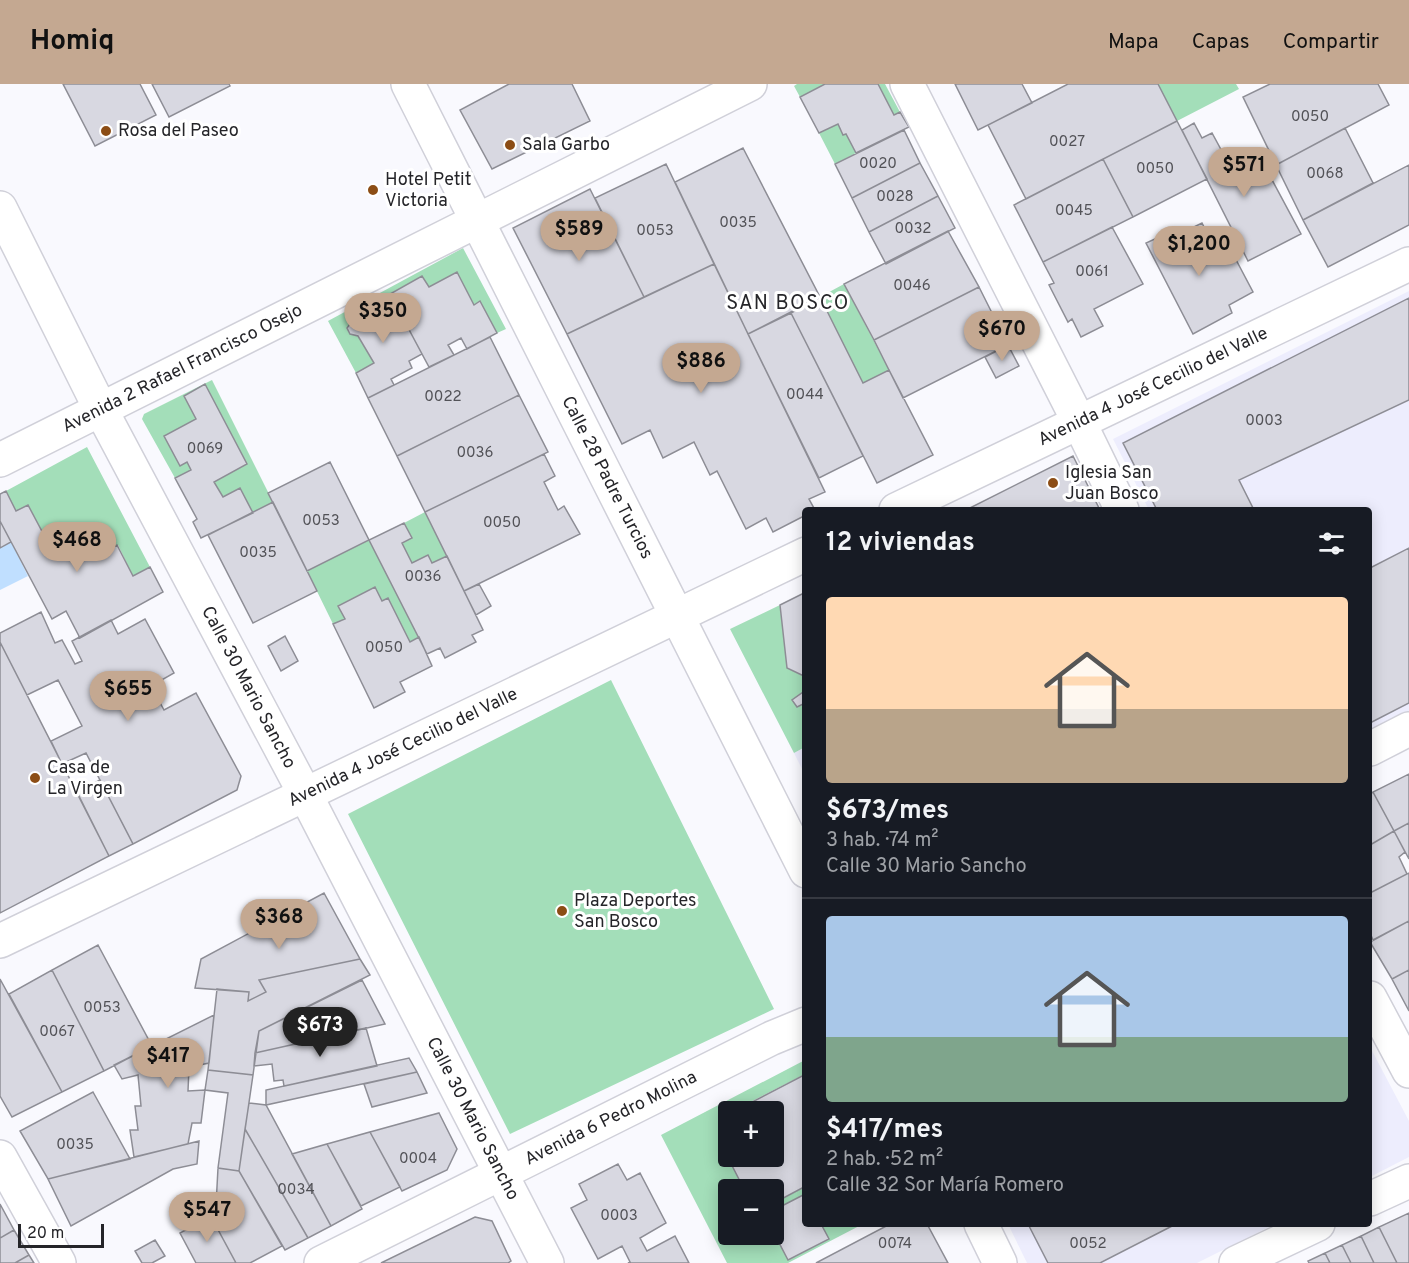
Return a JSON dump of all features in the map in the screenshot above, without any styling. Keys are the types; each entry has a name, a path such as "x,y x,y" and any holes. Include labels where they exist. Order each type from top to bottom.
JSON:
{"street":[{"name":"Calle 28 Padre Turcios","path":"408,84 802,863"},
{"name":"Avenida 2 Rafael Francisco Osejo","path":"0,460 750,84"},
{"path":"907,84 1121,507"},
{"name":"Calle 30 Mario Sancho","path":"0,208 101,410 305,794 547,1263"},
{"name":"Avenida 4 José Cecilio del Valle","path":"902,507 1409,264"},
{"name":"Avenida 4 José Cecilio del Valle","path":"0,941 802,556"},
{"path":"1372,748 1409,729"},
{"path":"1372,1002 1409,1071"},
{"name":"Avenida 6 Pedro Molina","path":"321,1263 772,1038 802,1026"},
{"path":"0,1157 59,1263"},
{"path":"1372,1198 1409,1180"},
{"path":"982,1227 1000,1263"},
{"path":"1236,1263 1312,1227"}],"shaded area":[{"path":"1409,291 1409,712 1372,730 1372,507 1147,507 1113,439"},
{"path":"802,749 802,769 794,753"},
{"path":"1372,1051 1409,1121 1409,1157 1372,1176"},
{"path":"1009,1227 1269,1227 1197,1263 1027,1263"}],"green space":[{"path":"797,84 825,84 800,97 794,86"},
{"path":"878,84 885,84 900,112 894,115"},
{"path":"1158,84 1236,84 1239,89 1177,121"},
{"path":"838,124 856,153 835,164 819,133"},
{"path":"463,248 506,329 497,333 480,301 474,305 457,272 429,287 422,276 347,318 350,324 347,328 350,334 358,336 374,363 356,373 328,321"},
{"path":"844,284 889,370 863,383 820,297"},
{"path":"212,380 273,502 253,513 240,488 223,497 214,482 247,464 205,385 184,396 196,419 165,436 180,466 187,462 191,470 175,478 142,419 144,414"},
{"path":"87,447 150,567 133,576 118,545 107,551 96,530 53,552 28,505 16,511 6,491"},
{"path":"425,512 447,556 432,563 428,555 412,563 402,543 412,538 404,523"},
{"path":"369,540 419,637 410,642 388,598 382,601 375,587 339,606 345,619 333,624 307,571"},
{"path":"780,605 787,668 802,676 802,692 793,700 797,707 802,704 802,749 794,753 730,629"},
{"name":"Plaza Deportes San Bosco","path":"611,680 774,1009 510,1134 348,814"},
{"path":"802,1062 802,1076 752,1101 726,1101"},
{"path":"718,1105 718,1167 733,1167 739,1179 718,1179 718,1245 784,1245 784,1198 802,1189 802,1227 857,1227 788,1263 727,1263 661,1135"}],"water":[{"path":"11,542 28,576 0,590 0,548"}],"building":[{"name":"Rosa del Paseo","path":"63,84 140,84 156,115 95,146"},
{"path":"152,84 229,84 230,86 169,117"},
{"name":"Sala Garbo","path":"509,84 572,84 590,121 492,169 460,110"},
{"path":"825,84 878,84 894,115 900,112 909,127 856,153 838,124 819,133 800,97"},
{"path":"955,84 1022,84 1032,103 978,130"},
{"path":"1068,84 1158,84 1177,121 1026,199 988,125"},
{"path":"1270,84 1378,84 1389,105 1276,165 1243,97"},
{"path":"1177,121 1207,179 1133,217 1103,159"},
{"path":"1194,123 1202,138 1212,133 1236,177 1263,163 1301,234 1248,261 1182,130"},
{"path":"1345,128 1373,183 1303,220 1276,165"},
{"path":"904,130 920,163 852,198 835,164"},
{"path":"743,148 820,297 748,334 675,182"},
{"path":"1103,159 1133,217 1043,262 1014,205"},
{"path":"920,163 938,196 869,232 852,198"},
{"path":"666,164 714,264 644,297 595,198"},
{"path":"1409,165 1409,225 1328,267 1303,220"},
{"path":"590,189 644,297 567,334 513,228"},
{"path":"938,196 955,228 886,264 869,232"},
{"path":"1202,223 1222,262 1234,256 1253,292 1229,305 1232,313 1193,334 1146,243 1159,237 1161,243"},
{"path":"1112,227 1143,284 1094,309 1103,326 1081,337 1072,319 1068,322 1049,285 1054,283 1043,262"},
{"path":"948,231 979,287 874,340 844,284"},
{"path":"714,264 825,492 809,499 813,507 802,507 802,517 773,532 766,518 746,529 717,471 710,475 694,442 663,458 650,430 622,444 567,334"},
{"path":"457,272 474,305 480,301 497,333 467,349 461,338 448,345 454,355 429,367 390,294 422,276 429,287"},
{"path":"979,287 1008,345 903,398 874,340"},
{"path":"390,294 422,354 409,361 412,368 391,379 394,385 368,398 356,373 374,363 358,336 350,334 347,328 350,324 347,318"},
{"path":"820,297 863,383 889,370 933,455 877,483 791,313"},
{"path":"1409,298 1409,400 1239,480 1252,507 1155,507 1123,443"},
{"path":"791,313 863,456 819,478 748,334"},
{"path":"490,337 519,395 397,456 368,398"},
{"path":"1008,345 1019,366 996,378 985,357"},
{"path":"205,384 247,464 214,482 223,497 240,488 253,513 201,538 193,522 197,519 175,478 191,470 187,462 180,466 164,436 196,419 184,396"},
{"path":"519,395 548,452 425,512 397,456"},
{"path":"544,454 555,476 544,482 558,510 564,506 580,534 464,591 425,512"},
{"name":"Iglesia San Juan Bosco","path":"1073,456 1098,507 972,507"},
{"path":"330,462 369,540 307,571 268,493"},
{"path":"6,491 16,511 28,505 53,552 96,530 107,551 117,545 133,576 150,567 163,592 80,638 66,611 52,619 0,521 0,494"},
{"path":"273,502 317,591 253,623 208,535"},
{"path":"0,521 11,542 0,548"},
{"path":"404,523 412,538 402,543 412,563 428,555 432,563 447,556 483,630 472,635 476,642 445,658 440,648 427,654 369,540"},
{"path":"1409,548 1409,703 1372,722 1372,567"},
{"path":"479,584 491,606 476,615 464,591"},
{"path":"375,587 382,601 388,598 410,642 419,637 432,666 400,682 405,692 374,708 333,624 345,619 338,606"},
{"path":"802,594 802,675 787,668 780,605"},
{"path":"41,612 55,643 62,640 75,664 82,661 72,641 111,620 118,634 145,619 174,673 151,686 164,710 196,693 241,776 237,790 133,844 86,753 62,764 51,741 82,726 58,680 27,695 0,642 0,633"},
{"path":"285,636 298,661 281,671 268,646"},
{"name":"Casa de La Virgen","path":"0,642 109,856 0,913"},
{"path":"802,693 802,704 797,707 792,700"},
{"path":"1409,774 1409,823 1394,831 1373,792"},
{"path":"100,780 133,844 109,856 77,792"},
{"path":"1372,793 1394,831 1372,844"},
{"path":"1409,823 1409,859 1394,831"},
{"path":"1394,831 1405,852 1399,857 1407,874 1372,892 1372,844"},
{"path":"1409,873 1409,921 1373,940 1372,938 1372,892"},
{"path":"324,893 360,959 259,980 266,992 248,1001 249,992 195,988 201,959"},
{"path":"1409,921 1409,970 1392,979 1372,945 1372,941"},
{"path":"98,945 152,1046 104,1071 52,970"},
{"path":"360,959 370,975 259,1031 253,1075 208,1070 217,989 249,992 248,1001 266,992 259,980"},
{"path":"52,970 104,1071 62,1092 9,994"},
{"path":"1409,970 1409,1011 1392,979"},
{"path":"0,979 62,1092 12,1117 0,1096"},
{"path":"362,980 385,1024 255,1053 259,1031"},
{"path":"214,1015 209,1063 189,1067 188,1091 205,1090 201,1123 192,1123 188,1144 134,1157 130,1130 138,1130 135,1106 141,1106 138,1075 122,1079 114,1065"},
{"path":"366,1028 377,1066 284,1086 283,1080 274,1081 272,1064 254,1066 255,1053"},
{"path":"409,1058 417,1072 266,1105 266,1090"},
{"path":"208,1070 253,1075 239,1171 218,1168 228,1093 205,1090"},
{"path":"417,1072 427,1093 372,1107 364,1084"},
{"path":"802,1076 802,1188 784,1198 784,1179 739,1179 733,1167 784,1167 784,1101 754,1101"},
{"path":"93,1092 130,1159 48,1179 20,1131"},
{"path":"249,1103 266,1105 331,1226 308,1238 245,1129"},
{"path":"439,1113 457,1149 447,1170 402,1191 370,1132"},
{"path":"245,1129 308,1238 285,1250 239,1171"},
{"path":"370,1132 400,1187 361,1206 327,1144"},
{"path":"199,1141 197,1164 173,1169 71,1226 48,1179"},
{"path":"327,1144 362,1209 331,1226 292,1154"},
{"path":"618,1164 627,1180 640,1173 666,1223 640,1238 647,1251 675,1236 689,1263 628,1263 630,1262 622,1246 598,1259 571,1208 587,1200 579,1184"},
{"path":"218,1168 239,1171 282,1246 250,1263 236,1263 215,1224"},
{"path":"802,1196 802,1227 823,1227 829,1239 788,1260 780,1245 784,1245 784,1205"},
{"path":"0,1204 14,1230 0,1238"},
{"path":"1409,1213 1409,1263 1397,1263 1379,1227"},
{"path":"211,1216 236,1263 196,1263 180,1233"},
{"path":"475,1217 492,1221 511,1261 508,1263 381,1263"},
{"path":"884,1227 929,1227 948,1263 816,1263"},
{"path":"1030,1227 1170,1227 1100,1263 1048,1263"},
{"path":"1379,1227 1397,1263 1374,1263 1361,1236"},
{"path":"14,1230 29,1255 15,1263 0,1263 0,1238"},
{"path":"1361,1236 1374,1263 1351,1263 1342,1245"},
{"path":"155,1240 165,1256 152,1263 142,1263 135,1251"},
{"path":"1342,1245 1351,1263 1330,1263 1325,1253"},
{"path":"1325,1253 1330,1263 1309,1263 1308,1261"},
{"path":"29,1255 34,1263 15,1263"}],"place":[{"name":"Rosa del Paseo","path":"106,131"},
{"name":"Sala Garbo","path":"510,145"},
{"name":"Hotel Petit Victoria","path":"373,190"},
{"name":"Iglesia San Juan Bosco","path":"1053,483"},
{"name":"Casa de La Virgen","path":"35,778"},
{"name":"Plaza Deportes San Bosco","path":"562,911"}],"district":[{"name":"SAN BOSCO","path":"788,304"}]}
